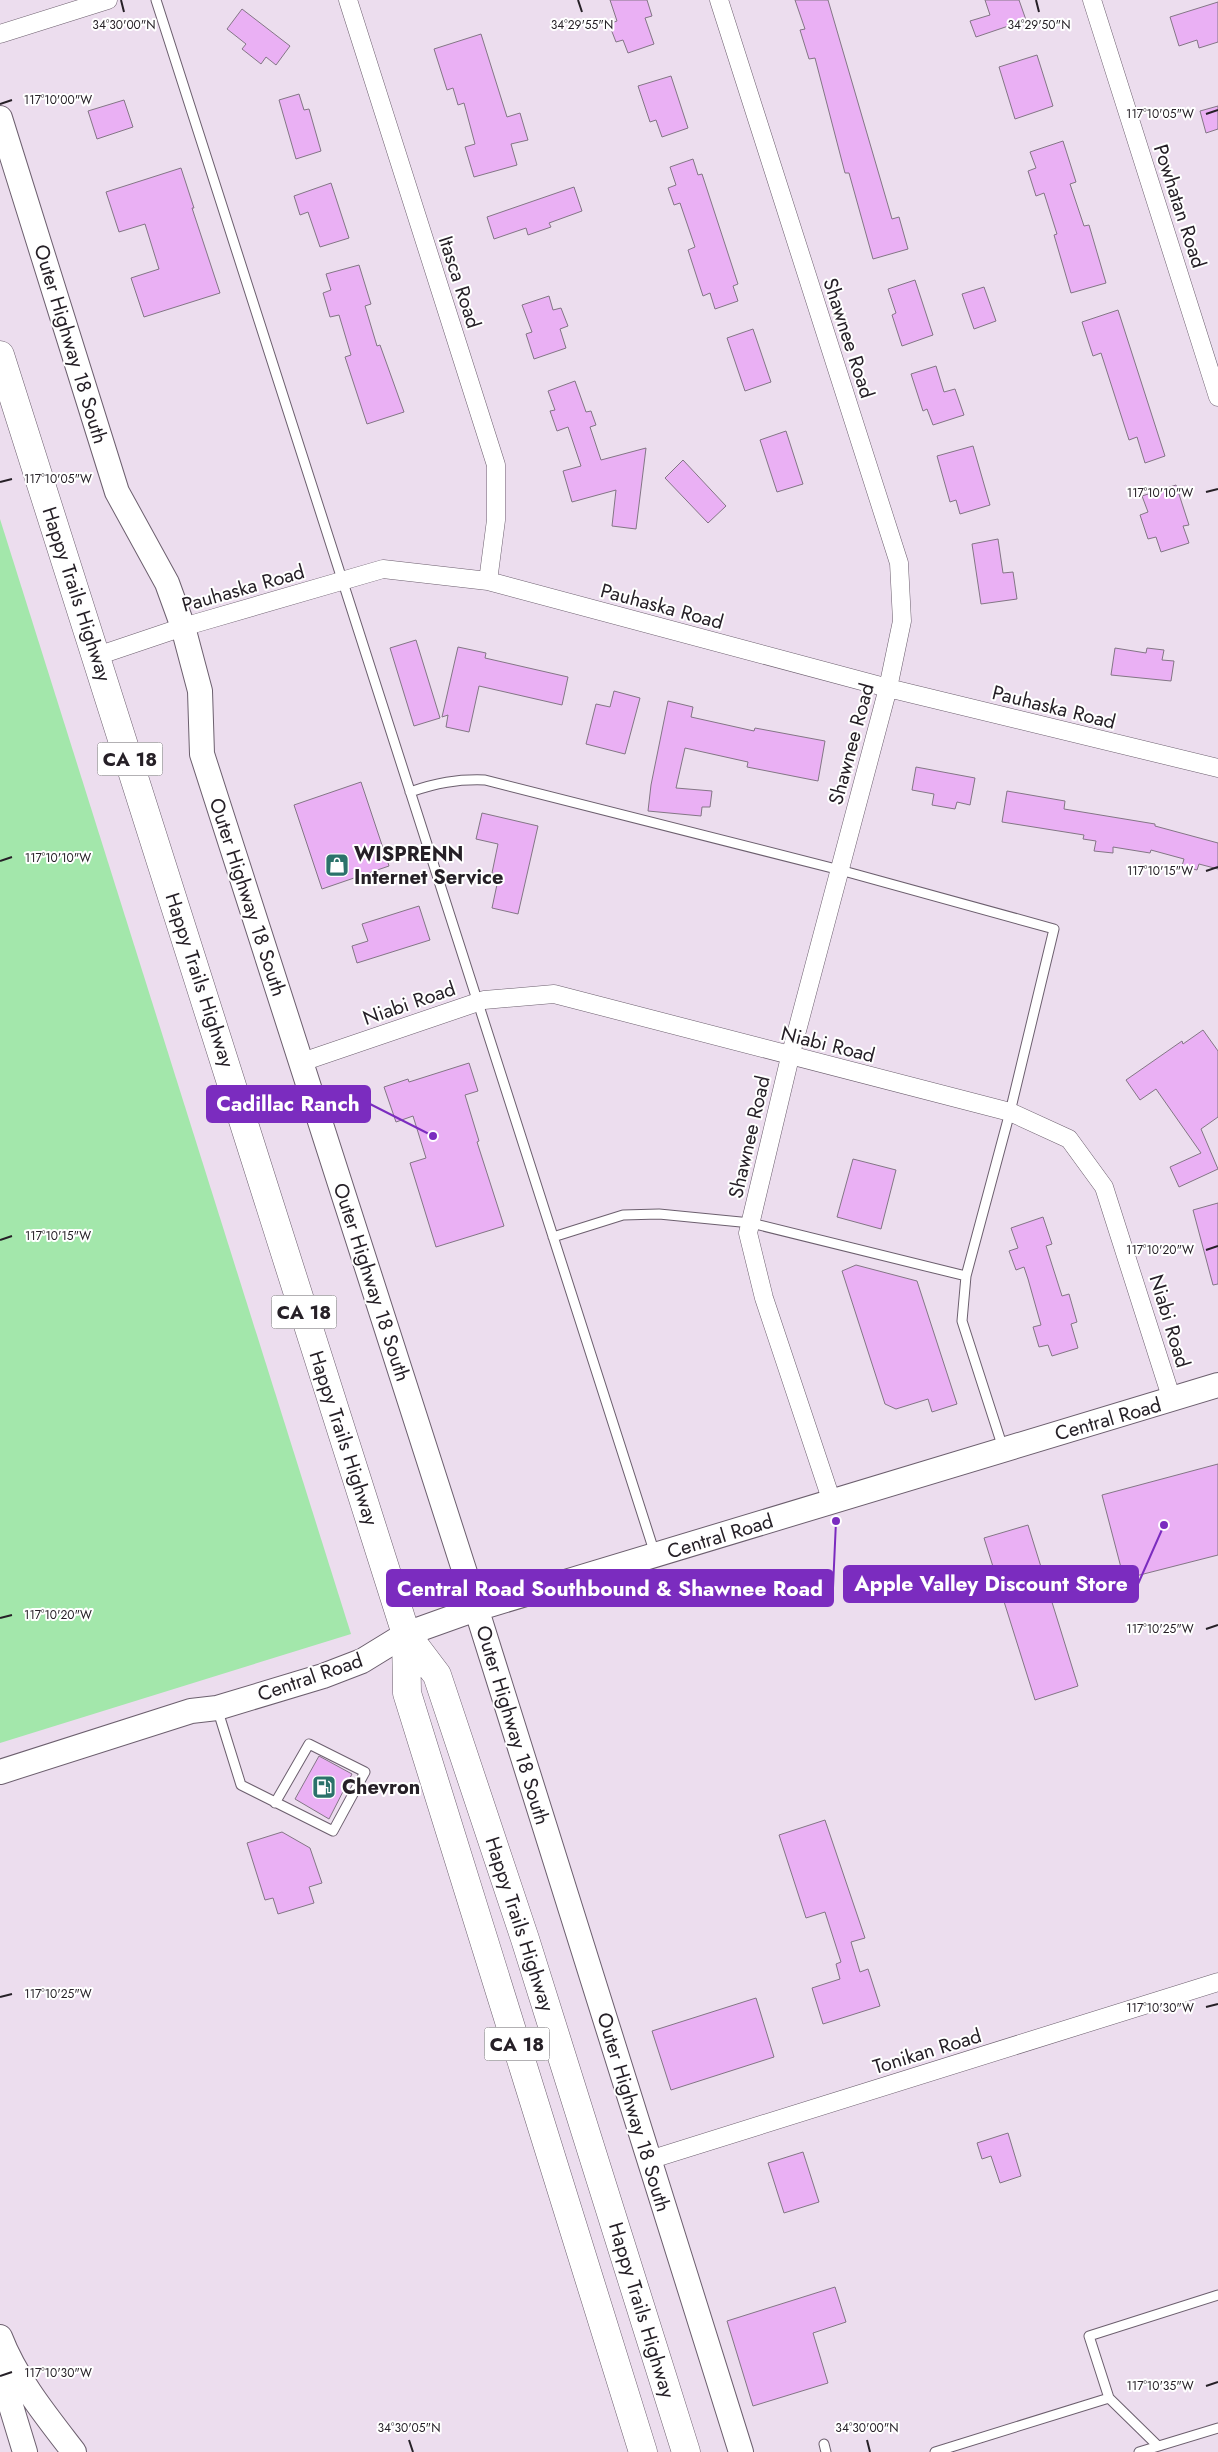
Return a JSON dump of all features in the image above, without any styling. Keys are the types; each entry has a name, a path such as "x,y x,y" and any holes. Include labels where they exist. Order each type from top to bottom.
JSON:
{"main road":[{"name":"Happy Trails Highway","path":"0,355 406,1634 407,1693 643,2452"},
{"name":"Happy Trails Highway","path":"406,1634 437,1675 526,1939 686,2452"}],"street":[{"path":"0,34 108,0"},
{"name":"Itasca Road","path":"348,0 496,465 496,520 488,581"},
{"name":"Shawnee Road","path":"719,0 899,563 902,621 888,688 790,1057 748,1233 764,1298 832,1502"},
{"name":"Powhatan Road","path":"1092,0 1218,397"},
{"name":"Outer Highway 18 South","path":"0,118 117,492 167,583 183,627 200,692 202,754 476,1609 741,2452"},
{"name":"Pauhaska Road","path":"97,656 183,627 383,569 488,581 888,688 1218,768"},
{"name":"Niabi Road","path":"302,1062 478,1002 554,994 790,1057 1010,1112 1069,1139 1104,1187 1172,1400"},
{"name":"Central Road","path":"0,1772 192,1711 217,1708 323,1676 362,1661 406,1634 476,1609 1218,1385"},
{"name":"Tonikan Road","path":"649,2160 1218,1982"},
{"path":"1,2341 7,2393 25,2452"},
{"path":"1,2341 44,2412 74,2452"}],"lane":[{"path":"156,0 656,1555"},
{"path":"410,792 436,783 459,779 485,780 840,870 1054,929 1010,1112 966,1276 962,1321 1003,1449"},
{"path":"553,1237 623,1215 659,1214 751,1223 966,1276"},
{"path":"217,1708 241,1785 275,1803 333,1831 365,1772 309,1744 275,1803"},
{"path":"1158,2446 1109,2398 1090,2336 1218,2295"},
{"path":"934,2452 1109,2398"},
{"path":"1138,2452 1218,2428"}],"green space":[{"path":"0,519 351,1634 0,1743"}],"building":[{"path":"610,0 647,0 652,16 645,18 654,44 628,53 623,40 616,42 609,24 617,21"},
{"path":"795,0 828,0 892,219 899,217 908,249 873,259 849,173 845,173 815,58 809,59 800,30 805,29"},
{"path":"985,0 1019,0 1026,20 976,37 970,21 990,15"},
{"path":"1218,2 1218,42 1199,48 1197,40 1179,46 1170,17"},
{"path":"242,9 290,46 276,65 266,57 261,64 242,49 246,44 227,29"},
{"path":"481,34 507,117 520,113 528,140 511,144 517,165 474,177 465,147 475,144 464,103 458,105 453,88 447,90 434,49"},
{"path":"1037,55 1053,106 1015,119 999,67"},
{"path":"671,76 688,128 662,137 656,120 650,122 638,86"},
{"path":"299,94 304,110 309,109 321,151 296,159 279,100"},
{"path":"124,100 133,127 97,139 88,111"},
{"path":"1218,106 1218,129 1206,133 1200,111"},
{"path":"1063,141 1076,182 1070,184 1084,226 1089,225 1106,283 1071,293 1054,235 1057,234 1044,193 1036,196 1028,171 1036,168 1030,152"},
{"path":"693,159 698,175 702,174 738,284 733,286 738,301 715,309 710,293 703,296 688,250 695,247 680,203 674,205 668,188 676,185 670,167"},
{"path":"181,168 220,293 144,317 131,278 159,269 145,224 119,232 106,192"},
{"path":"331,183 349,238 320,247 308,212 300,215 294,196"},
{"path":"574,187 582,211 549,223 551,227 528,235 526,228 494,239 487,217"},
{"path":"359,265 371,304 365,306 377,346 380,345 404,412 367,424 345,357 351,355 339,315 330,317 323,293 331,290 326,274"},
{"path":"915,280 933,335 902,346 892,315 896,313 888,289"},
{"path":"984,287 996,321 974,329 962,294"},
{"path":"549,296 553,310 561,308 568,326 560,329 566,348 534,359 526,334 532,332 522,305"},
{"path":"1118,310 1165,456 1145,463 1137,437 1129,440 1101,353 1093,356 1082,322"},
{"path":"753,329 771,382 745,391 727,338"},
{"path":"936,366 944,392 955,389 964,415 933,425 927,409 923,411 911,374"},
{"path":"575,381 586,412 591,411 596,425 590,427 601,460 646,448 636,529 612,526 616,490 572,502 563,471 581,466 568,427 557,431 550,411 555,410 548,391"},
{"path":"786,431 803,484 777,492 760,440"},
{"path":"973,446 990,505 960,514 956,500 950,502 937,456"},
{"path":"683,460 726,506 708,523 665,478"},
{"path":"1176,485 1189,525 1183,526 1189,543 1161,552 1156,537 1148,539 1140,515 1148,512 1142,496"},
{"path":"998,539 1003,573 1013,572 1017,599 981,604 972,544"},
{"path":"416,640 440,718 414,726 390,648"},
{"path":"458,647 486,653 485,658 568,677 562,705 479,686 469,732 446,727 448,715 442,717"},
{"path":"1115,648 1146,653 1147,648 1164,650 1162,660 1174,661 1171,681 1111,675"},
{"path":"614,691 640,698 625,754 586,744 596,704 610,707"},
{"path":"668,701 693,707 691,717 754,731 755,728 825,741 818,781 747,767 748,762 685,748 676,788 712,791 710,807 702,807 701,816 648,811 651,785"},
{"path":"916,767 975,778 970,805 957,802 955,809 932,805 934,794 912,790"},
{"path":"361,782 389,866 322,889 294,805"},
{"path":"1007,791 1065,801 1064,809 1155,824 1155,826 1218,843 1218,869 1199,864 1197,870 1182,866 1184,859 1151,850 1150,853 1113,847 1113,853 1094,851 1096,841 1083,839 1084,835 1002,822"},
{"path":"482,813 538,826 518,914 492,908 499,875 492,873 498,844 476,839"},
{"path":"419,906 430,940 357,963 352,946 368,941 362,924"},
{"path":"1203,1030 1218,1051 1218,1117 1201,1129 1218,1169 1179,1187 1170,1167 1201,1153 1156,1089 1140,1100 1126,1080 1182,1041 1183,1044"},
{"path":"469,1063 478,1091 465,1095 479,1141 477,1142 504,1226 436,1247 410,1163 426,1158 413,1116 396,1122 384,1087 408,1079 409,1082"},
{"path":"853,1159 896,1170 881,1229 837,1217"},
{"path":"1218,1203 1218,1284 1213,1285 1193,1210"},
{"path":"1043,1217 1052,1244 1046,1246 1062,1296 1069,1294 1077,1322 1071,1324 1078,1348 1052,1356 1048,1345 1039,1347 1033,1327 1041,1325 1028,1279 1024,1267 1016,1270 1009,1251 1018,1248 1011,1228"},
{"path":"856,1265 917,1281 957,1404 932,1412 928,1399 896,1409 885,1404 842,1271"},
{"path":"1218,1464 1218,1555 1124,1579 1102,1495"},
{"path":"1028,1525 1078,1686 1035,1700 984,1538"},
{"name":"Chevron","path":"319,1756 352,1774 329,1819 295,1799"},
{"path":"825,1820 865,1938 851,1942 860,1972 868,1969 880,2006 823,2024 812,1988 840,1979 836,1964 841,1962 825,1912 806,1918 779,1835"},
{"path":"282,1832 310,1848 322,1883 309,1887 314,1903 278,1914 273,1898 265,1900 247,1843"},
{"path":"756,1998 774,2057 671,2090 652,2031"},
{"path":"1008,2133 1021,2176 1000,2183 991,2156 982,2159 977,2143"},
{"path":"803,2152 819,2202 784,2213 768,2163"},
{"path":"835,2287 846,2322 813,2333 828,2383 753,2406 727,2321"}],"place":[{"name":"WISPRENN Internet Service","path":"337,865"},
{"name":"Cadillac Ranch","path":"433,1136"},
{"name":"Central Road Southbound & Shawnee Road","path":"836,1521"},
{"name":"Apple Valley Discount Store","path":"1164,1525"},
{"name":"Chevron","path":"324,1787"}]}
